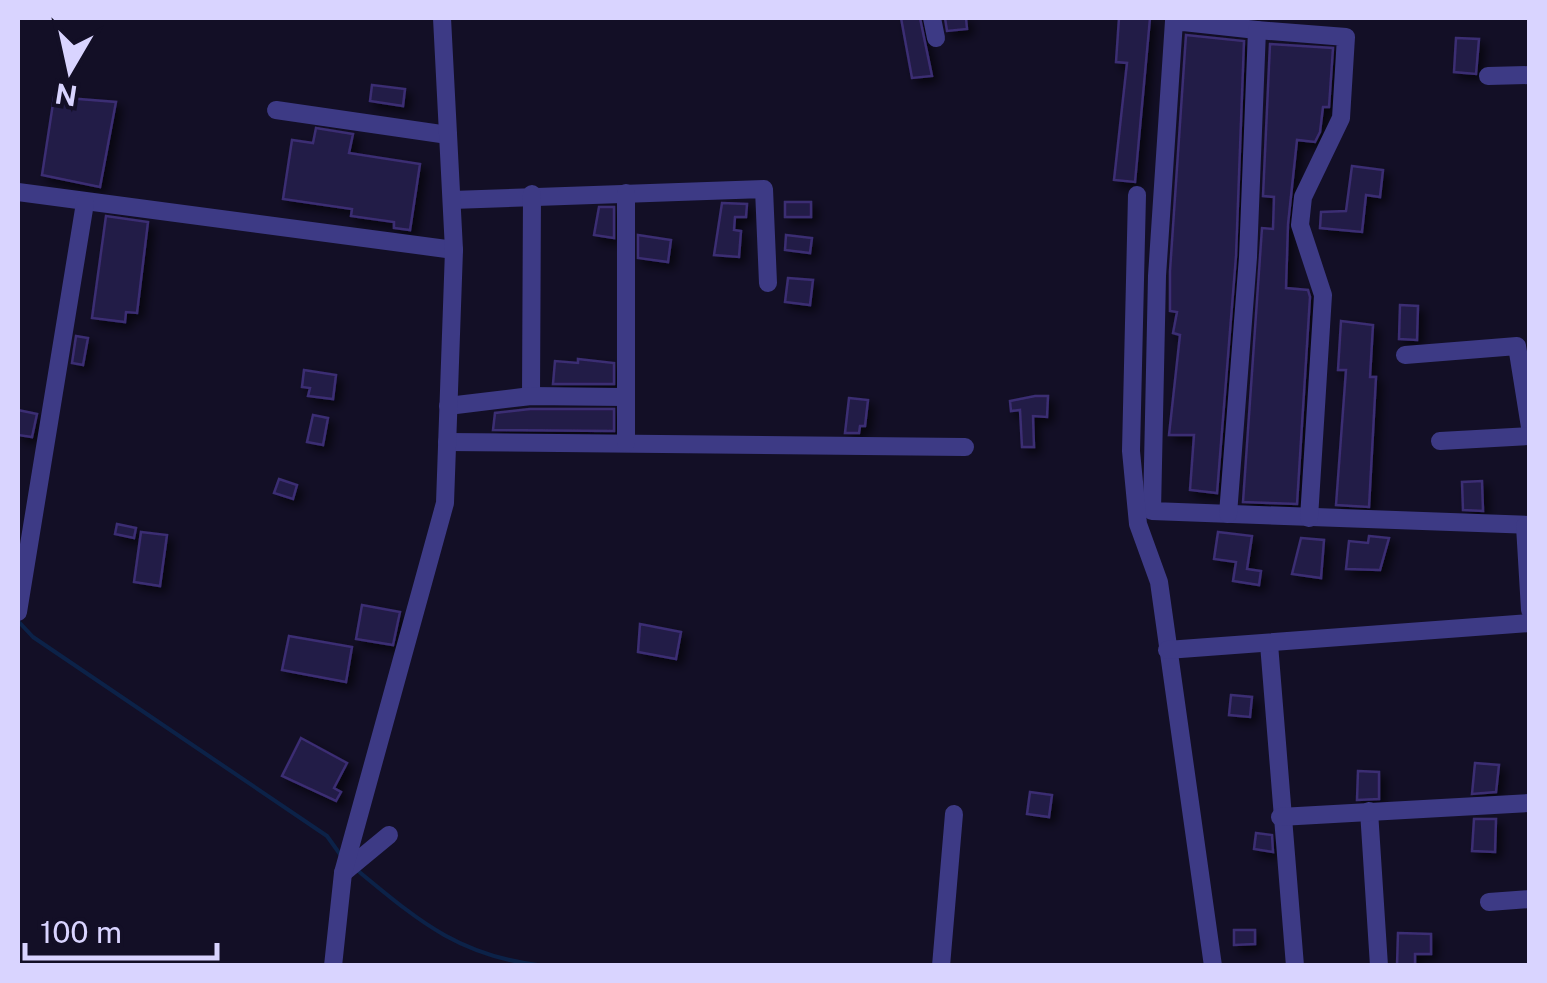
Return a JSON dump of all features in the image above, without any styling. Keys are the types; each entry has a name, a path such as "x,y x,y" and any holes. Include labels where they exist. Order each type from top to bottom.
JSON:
{"street":[{"path":"334,966 343,873 445,503 454,250 442,18"},
{"path":"932,18 936,38"},
{"path":"1309,518 1323,295 1300,225 1303,196 1342,118 1346,37 1174,21 1157,276 1152,511 1309,518 1527,525 1530,610"},
{"path":"1228,514 1248,257 1256,30"},
{"path":"1488,76 1530,75"},
{"path":"276,110 448,134"},
{"path":"452,200 532,194 764,189 768,283"},
{"path":"18,192 454,250"},
{"path":"626,193 626,443"},
{"path":"531,396 532,194"},
{"path":"1137,195 1131,451 1138,524 1158,582 1212,966"},
{"path":"18,612 85,203"},
{"path":"1405,354 1517,346 1530,427"},
{"path":"448,406 531,396 624,397"},
{"path":"1440,442 1530,436"},
{"path":"447,442 965,446"},
{"path":"1167,650 1530,623"},
{"path":"1270,644 1280,817 1295,966"},
{"path":"1280,817 1530,803"},
{"path":"1369,811 1378,966"},
{"path":"941,966 954,814"},
{"path":"343,873 381,841"},
{"path":"1489,902 1530,899"}],"building":[{"path":"901,18 920,18 932,76 912,78"},
{"path":"945,18 966,18 967,29 947,31"},
{"path":"1119,18 1150,18 1135,182 1114,180 1127,63 1116,62"},
{"path":"1186,35 1244,41 1236,256 1217,493 1190,490 1194,435 1169,435 1180,335 1173,333 1177,312 1170,311 1170,271"},
{"path":"1456,38 1479,39 1476,74 1454,72"},
{"path":"1270,44 1333,48 1329,107 1323,107 1320,132 1315,142 1297,140 1288,224 1286,288 1308,290 1310,297 1297,504 1243,502 1262,228 1273,229 1274,197 1263,196"},
{"path":"372,85 405,89 403,106 370,101"},
{"path":"54,97 116,102 100,187 42,175"},
{"path":"316,128 353,134 349,153 420,164 410,230 394,228 394,222 351,216 352,209 283,199 292,140 313,143"},
{"path":"1352,166 1383,170 1380,197 1366,195 1362,232 1320,228 1321,212 1346,211"},
{"path":"785,202 811,202 811,217 785,217"},
{"path":"722,203 747,204 746,217 735,217 734,230 741,231 739,257 714,255"},
{"path":"599,207 614,207 614,238 594,235"},
{"path":"106,216 148,222 137,313 126,312 125,322 92,318"},
{"path":"638,235 671,240 668,262 638,258"},
{"path":"786,235 812,238 810,253 785,250"},
{"path":"788,278 813,280 810,305 785,302"},
{"path":"1400,305 1418,306 1417,340 1399,339"},
{"path":"1341,321 1373,325 1370,377 1376,377 1369,507 1336,505 1346,370 1338,370"},
{"path":"76,336 88,338 83,365 72,363"},
{"path":"578,359 614,363 614,384 553,384 555,361 578,363"},
{"path":"304,370 336,375 333,399 308,396 310,388 302,387"},
{"path":"1048,396 1047,417 1033,416 1034,447 1022,447 1020,410 1011,411 1010,401"},
{"path":"849,398 868,400 865,426 860,426 859,433 845,433"},
{"path":"614,409 614,431 493,430 495,413"},
{"path":"18,410 37,414 32,437 18,435"},
{"path":"313,415 328,418 323,445 307,442"},
{"path":"279,479 297,485 293,499 274,493"},
{"path":"1482,481 1483,511 1463,510 1462,482"},
{"path":"117,524 136,528 134,538 115,534"},
{"path":"141,532 167,535 160,586 134,582"},
{"path":"1218,532 1252,536 1247,569 1261,571 1259,585 1233,581 1236,562 1214,559"},
{"path":"1369,536 1389,538 1380,570 1346,569 1349,541 1368,543"},
{"path":"1301,538 1324,540 1321,578 1292,574"},
{"path":"362,605 400,612 393,645 356,639"},
{"path":"640,624 681,632 676,659 638,652"},
{"path":"289,636 352,647 346,682 282,670"},
{"path":"1231,695 1252,697 1250,717 1229,715"},
{"path":"301,738 347,763 334,788 341,792 336,801 282,776"},
{"path":"1475,763 1499,765 1496,792 1472,794"},
{"path":"1358,771 1379,772 1379,799 1357,800"},
{"path":"1030,792 1052,795 1049,817 1027,814"},
{"path":"1474,819 1496,819 1495,852 1472,851"},
{"path":"1256,833 1272,835 1273,852 1254,849"},
{"path":"1234,930 1255,930 1255,944 1234,945"},
{"path":"1398,933 1431,934 1431,954 1415,954 1415,966 1397,966"}],"waterway":[{"path":"18,621 33,637 327,836 342,857"},
{"path":"357,870 442,934 488,954 544,966"}]}
